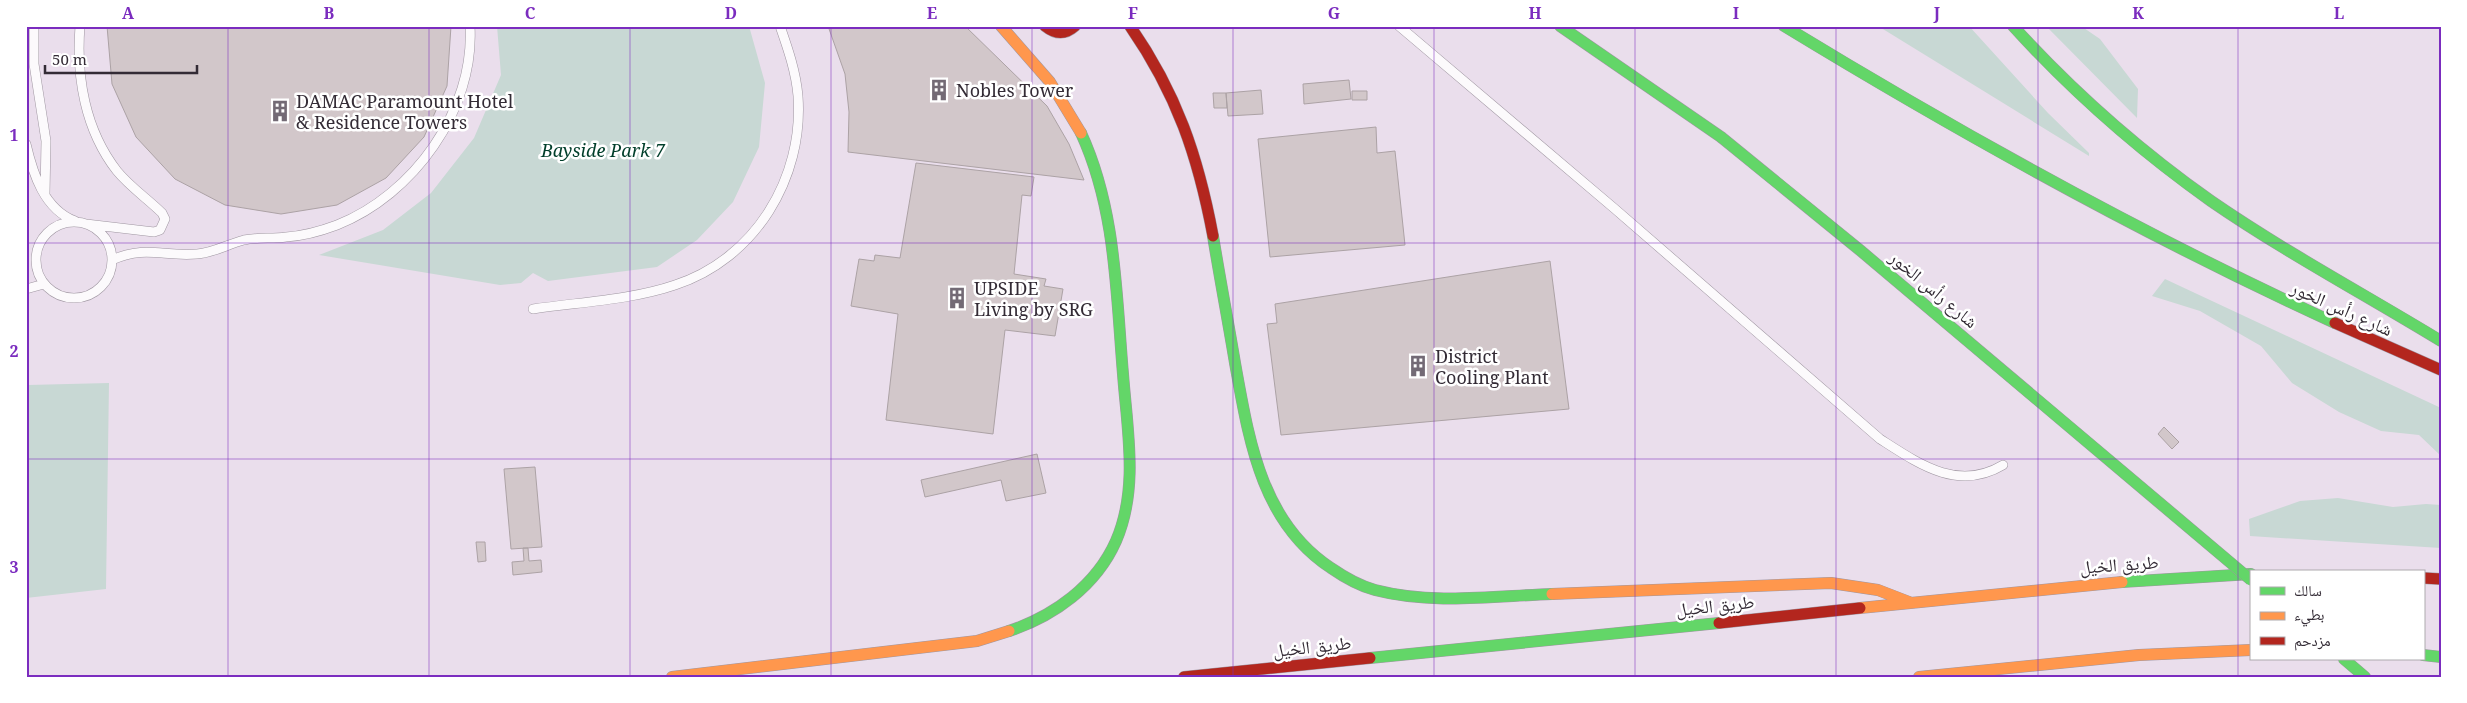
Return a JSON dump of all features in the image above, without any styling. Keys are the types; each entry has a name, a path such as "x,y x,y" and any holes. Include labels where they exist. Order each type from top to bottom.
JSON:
{"main road":[{"path":"672,677 976,641 1002,634 1036,622 1071,600 1090,582 1112,548 1126,510 1131,466 1114,254 1108,210 1096,168 1074,120 1040,68 1001,26"},
{"path":"1045,26 1057,34 1065,33 1075,26"},
{"path":"1130,26 1167,87 1194,150 1203,183 1254,460 1281,519 1299,542 1320,561 1346,578 1374,590 1431,599 1831,583 1878,590 1909,602"},
{"path":"1560,26 1721,137"},
{"name":"شارع رأس الخور","path":"1784,26 1924,111 2098,206 2293,305 2441,370"},
{"path":"2013,26 2068,83 2112,123 2207,197 2284,248 2441,341"},
{"name":"شارع رأس الخور","path":"1638,66 2250,579"},
{"name":"طريق الخيل","path":"1184,677 2076,585 2250,574"},
{"path":"2424,578 2441,579"},
{"path":"1919,677 2130,656 2250,650"},
{"path":"2424,655 2441,657"},
{"path":"2345,660 2365,677"}],"lane":[{"path":"34,26 34,64 46,141 45,194"},
{"path":"26,144 33,172 51,205 64,217 82,223 104,238 111,252 112,260 108,277 104,284 98,290 82,298 57,294 44,284 36,261 38,245 42,238 62,224 82,223 154,232 160,230 164,219 162,213 117,171 100,144 88,115 80,84 78,52 80,26"},
{"path":"112,260 140,251 199,254 244,240 312,233 337,225 383,200 420,164 449,119 460,93 468,64 470,26"},
{"path":"533,309 653,291 676,285 699,276 720,263 755,230 782,190 796,143 798,95 794,71 780,26"},
{"path":"1399,26 1607,202 1880,439 1918,462 1951,475 1978,476 2003,465"},
{"path":"26,289 44,284"}],"green space":[{"name":"Bayside Park 7","path":"497,26 749,26 765,83 759,147 733,202 697,240 657,267 548,281 533,273 521,283 500,285 319,255 383,230 431,193 474,138 501,75"},
{"path":"1878,26 1969,26 2048,113 2089,153 2089,156"},
{"path":"2046,26 2081,26 2100,39 2138,89 2137,118"},
{"path":"2165,279 2441,408 2441,456 2419,435 2381,431 2339,412 2292,383 2261,346 2200,311 2152,296"},
{"path":"26,382 28,385 109,383 106,589 26,598"},
{"path":"2338,498 2393,507 2426,504 2441,505 2441,548 2250,536 2249,519 2300,501"}],"building":[{"name":"DAMAC Paramount Hotel & Residence Towers","path":"107,26 451,26 447,86 424,137 386,178 337,205 281,214 225,205 175,179 136,137 112,84"},
{"name":"Nobles Tower","path":"828,26 965,26 1047,106 1069,144 1084,180 848,152 849,112 845,74"},
{"path":"1349,80 1351,99 1304,104 1303,84"},
{"path":"1261,90 1263,114 1228,116 1226,93"},
{"path":"1352,91 1367,91 1367,100 1352,100"},
{"path":"1213,93 1226,93 1227,108 1214,108"},
{"path":"1376,127 1377,153 1395,151 1405,245 1270,257 1258,139"},
{"name":"UPSIDE Living by SRG","path":"916,163 1034,177 1031,196 1022,195 1014,274 1046,279 1044,286 1063,289 1055,336 1005,330 993,434 886,420 898,314 851,306 859,259 874,261 875,255 900,258"},
{"name":"District Cooling Plant","path":"1550,261 1569,409 1281,435 1267,324 1277,323 1275,304"},
{"path":"2164,427 2179,442 2172,449 2158,434"},
{"path":"1037,454 1046,493 1006,501 1001,480 925,497 921,480"},
{"path":"535,467 542,547 511,549 504,469"},
{"path":"476,542 485,542 486,561 478,562"},
{"path":"523,548 528,548 529,561 541,560 542,572 513,575 512,562 524,561"}],"traffic: fast":[{"path":"1560,26 1721,137"},
{"path":"1784,26 1919,106 2055,183 2124,220 2335,323"},
{"path":"2013,26 2083,97 2184,182 2267,238 2441,341"},
{"path":"1009,631 1026,625 1057,608 1072,597 1097,572 1108,557 1116,541 1123,521 1127,500 1130,458 1129,437 1116,282 1108,221 1101,191 1093,162 1081,133"},
{"path":"1721,137 1861,251 2250,579"},
{"path":"1213,236 1240,392 1253,450 1262,477 1274,503 1288,527 1307,549 1331,568 1352,581 1375,590 1397,595 1464,598 1552,594"},
{"path":"2122,582 2250,574"},
{"path":"1370,658 1719,623"},
{"path":"2424,655 2441,657"},
{"path":"2345,660 2365,677"}],"traffic: slow":[{"path":"1001,26 1050,82 1081,133"},
{"path":"1860,608 2122,582"},
{"path":"1552,594 1831,583 1878,590 1909,602"},
{"path":"672,677 977,641 1009,631"},
{"path":"1919,677 2139,655 2250,650"}],"traffic: jam":[{"path":"1045,26 1052,31 1060,32 1068,31 1075,26"},
{"path":"1130,26 1161,76 1184,126 1193,152 1213,236"},
{"path":"2335,323 2441,370"},
{"path":"2424,578 2441,579"},
{"path":"1719,623 1860,608"},
{"path":"1184,677 1370,658"}],"place":[{"name":"Nobles Tower","path":"939,90"},
{"name":"DAMAC Paramount Hotel & Residence Towers","path":"280,111"},
{"name":"UPSIDE Living by SRG","path":"957,298"},
{"name":"District Cooling Plant","path":"1418,366"}]}
